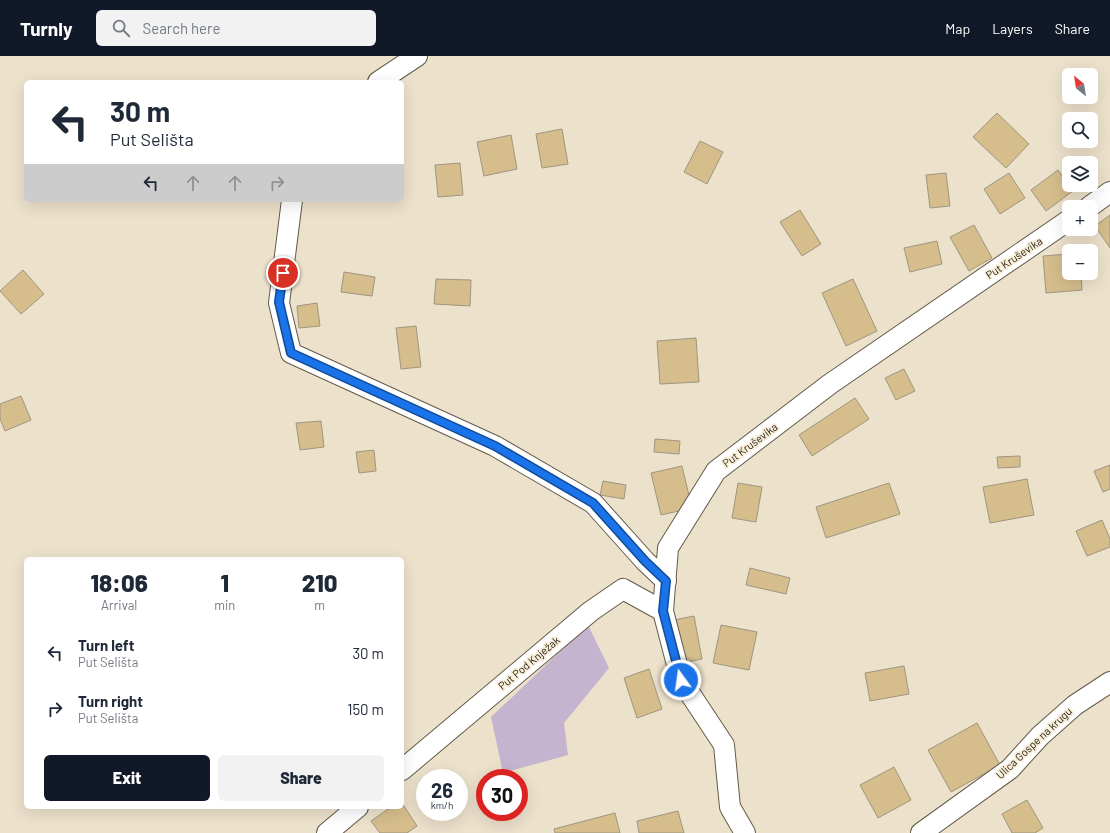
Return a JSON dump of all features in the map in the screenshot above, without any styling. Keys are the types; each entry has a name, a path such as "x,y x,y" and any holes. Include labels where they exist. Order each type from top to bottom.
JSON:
{"street":[{"path":"381,80 418,56"},
{"path":"1098,200 1110,192"},
{"path":"292,202 279,302 291,353 495,446 593,503 645,561 666,581"},
{"name":"Put Kruševika","path":"745,833 730,807 724,745 681,680 663,611 668,548 716,471 830,384 1062,225"},
{"name":"Put Pod Knježak","path":"404,768 591,611 623,589 663,611"},
{"name":"Ulica Gospe na krugu","path":"921,833 1010,768 1040,736 1075,705 1110,682"},
{"path":"327,833 356,809"}],"shaded area":[{"path":"588,625 609,668 564,723 568,755 517,769 502,769 491,717"}],"building":[{"path":"997,113 1029,144 1006,168 973,137"},
{"path":"562,129 568,164 542,168 536,134"},
{"path":"511,135 517,169 484,176 477,142"},
{"path":"700,141 723,152 707,184 684,172"},
{"path":"460,163 463,195 438,197 435,165"},
{"path":"1058,170 1062,176 1062,192 1072,192 1046,211 1031,190"},
{"path":"946,173 950,206 930,208 926,175"},
{"path":"1009,173 1025,198 1000,214 984,189"},
{"path":"800,210 821,244 802,256 780,222"},
{"path":"1110,215 1110,248 1098,230 1098,224"},
{"path":"974,225 992,258 969,271 950,237"},
{"path":"937,241 942,264 910,272 904,248"},
{"path":"1062,255 1062,280 1081,280 1082,290 1046,293 1043,256"},
{"path":"23,270 44,294 21,314 0,291"},
{"path":"344,272 375,277 372,296 341,292"},
{"path":"436,279 471,280 470,306 434,304"},
{"path":"853,279 877,331 846,346 822,293"},
{"path":"317,303 320,326 299,328 297,306"},
{"path":"416,326 421,367 401,369 396,328"},
{"path":"696,338 699,382 660,384 657,341"},
{"path":"904,369 915,391 896,400 885,378"},
{"path":"21,396 31,420 5,431 0,419 0,404"},
{"path":"855,398 869,419 812,456 799,435"},
{"path":"321,421 324,447 300,450 296,423"},
{"path":"655,439 680,441 679,454 654,452"},
{"path":"374,450 376,471 359,473 356,452"},
{"path":"1020,456 1020,467 998,468 997,457"},
{"path":"1110,465 1110,489 1103,492 1094,471"},
{"path":"682,466 692,508 661,515 651,473"},
{"path":"1027,479 1034,515 990,523 983,487"},
{"path":"603,481 626,485 624,499 600,495"},
{"path":"738,483 762,487 756,522 732,518"},
{"path":"889,483 900,514 826,538 816,507"},
{"path":"1102,520 1110,539 1110,547 1087,556 1076,531"},
{"path":"750,568 790,578 786,594 746,585"},
{"path":"694,616 702,659 682,663 674,620"},
{"path":"721,625 757,632 749,670 713,663"},
{"path":"904,666 909,694 870,701 865,673"},
{"path":"649,669 662,709 637,718 624,678"},
{"path":"977,723 1000,765 951,792 928,750"},
{"path":"894,767 911,800 878,818 860,785"},
{"path":"1027,800 1043,828 1035,833 1012,833 1002,814"},
{"path":"404,806 417,826 407,833 380,833 371,821 388,809 404,809"},
{"path":"678,811 684,833 639,833 637,821"},
{"path":"615,813 620,833 555,833 554,829"}],"route":[{"path":"283,273 279,302 291,353 495,446 593,503 645,561 666,581 663,611 681,680"}]}
